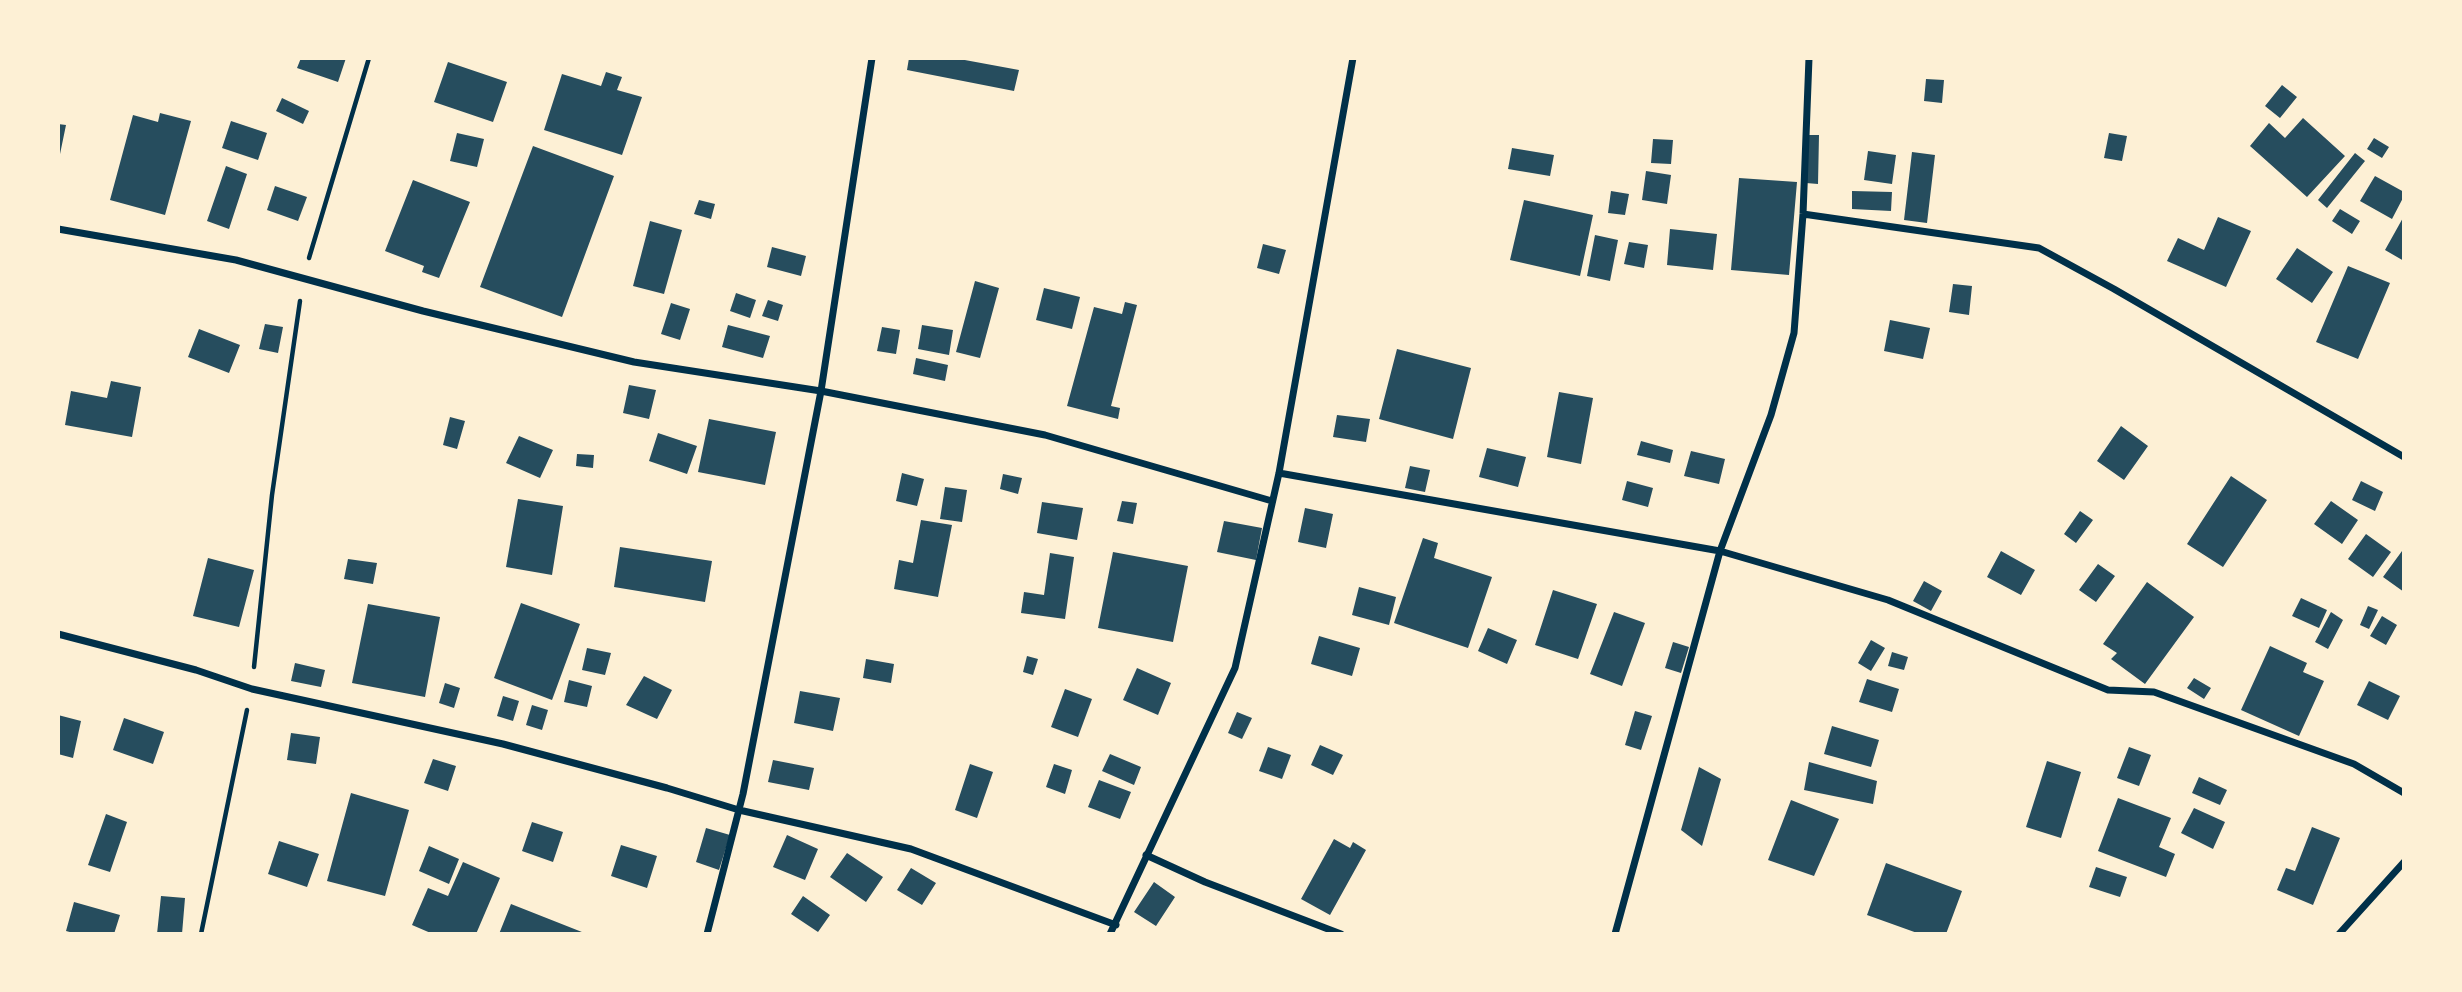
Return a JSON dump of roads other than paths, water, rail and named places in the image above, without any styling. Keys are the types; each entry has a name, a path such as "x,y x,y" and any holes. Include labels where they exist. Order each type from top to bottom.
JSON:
{"street":[{"path":"707,934 739,810 821,391 872,58"},
{"path":"1110,934 1235,668 1279,473 1353,58"},
{"path":"1615,934 1720,551 1771,415 1794,333 1803,214 1809,58"},
{"path":"1803,214 2039,248 2115,289 2404,457"},
{"path":"58,229 236,260 423,311 634,362 821,391 1045,435 1272,501"},
{"path":"1279,473 1720,551 1888,600 2108,690 2154,692 2354,764 2404,793"},
{"path":"58,634 196,670 252,689 503,744 739,810 911,849 1116,925"},
{"path":"1146,855 1205,883 1341,934"},
{"path":"2339,934 2404,862"}]}
